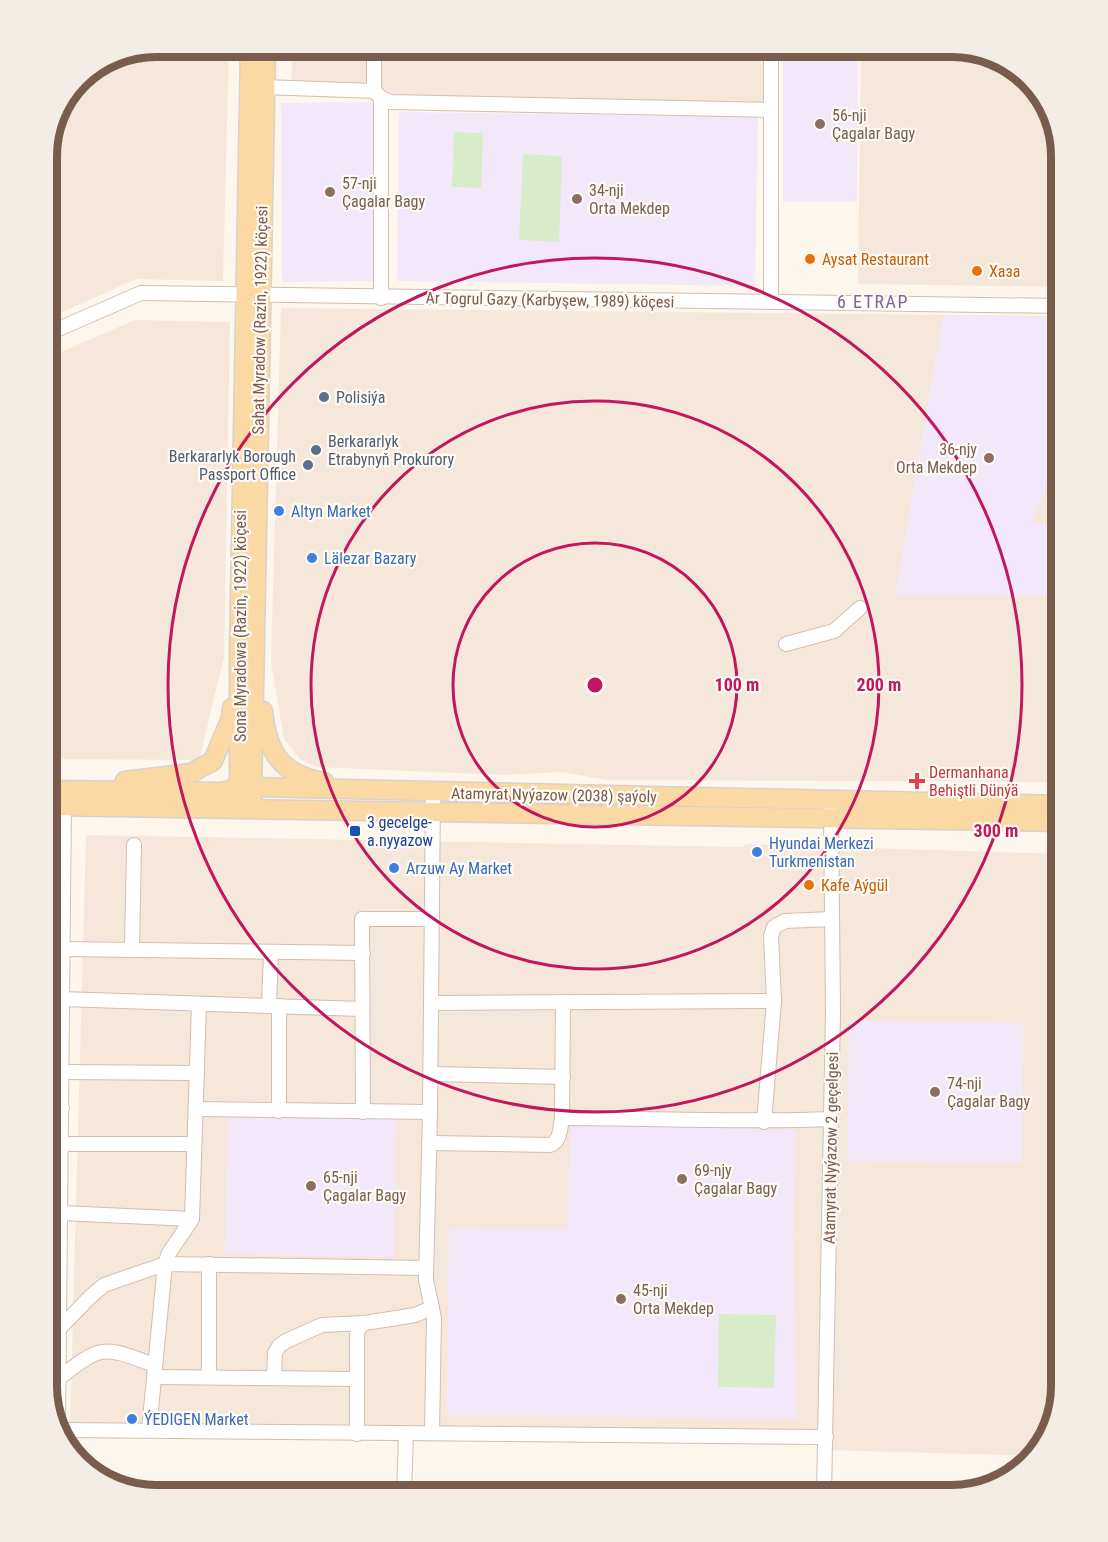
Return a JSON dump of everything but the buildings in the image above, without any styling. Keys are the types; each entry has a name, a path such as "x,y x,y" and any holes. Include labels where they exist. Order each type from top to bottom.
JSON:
{"main road":[{"name":"Sona Myradowa (Razin, 1922) köçesi","path":"245,809 252,295 250,57"},
{"name":"Sahat Myradow (Razin, 1922) köçesi","path":"252,295 265,57"},
{"path":"246,653 261,690 265,733 273,753 280,762 306,779 433,792"},
{"path":"57,798 191,773 213,761 231,718 246,653"},
{"name":"Atamyrat Nyýazow (2038) şaýoly","path":"57,798 222,792 246,787 433,792 831,809 1051,821"},
{"name":"Atamyrat Nyýazow (2038) şaýoly","path":"57,798 245,809 433,812 1051,805"}],"street":[{"path":"375,57 378,95 381,298"},
{"path":"771,57 771,302"},
{"path":"264,87 378,95 390,102 771,110"},
{"name":"Ar Togrul Gazy (Karbyşew, 1989) köçesi","path":"57,330 141,293 1051,306"},
{"path":"786,644 834,631 860,608"},
{"path":"432,1432 434,1318 426,1280 426,1268 431,1074 433,792"},
{"name":"Atamyrat Nyýazow 2 geçelgesi","path":"824,1485 833,1012 831,809"},
{"path":"57,816 62,908 62,1144 58,1399"},
{"path":"132,950 134,845"},
{"path":"57,908 62,908"},
{"path":"363,1112 362,919 432,919"},
{"path":"764,1122 774,1001 771,936 774,927 785,921 832,919"},
{"path":"62,949 363,953"},
{"path":"271,952 279,1111"},
{"path":"62,999 362,1008"},
{"path":"431,1003 774,1001"},
{"path":"429,1143 550,1145 555,1143 559,1138 562,1118 563,1002"},
{"path":"148,1430 165,1264 169,1253 192,1219 199,1004"},
{"path":"62,1072 197,1073"},
{"path":"431,1074 562,1077"},
{"path":"57,1107 62,1107"},
{"path":"196,1109 430,1112"},
{"path":"562,1118 663,1118 764,1122 831,1119"},
{"path":"62,1144 194,1144"},
{"path":"61,1213 192,1219"},
{"path":"59,1329 104,1285 165,1264 426,1268"},
{"path":"209,1264 209,1377"},
{"path":"274,1378 275,1353 279,1346 322,1325 365,1323 416,1315 432,1308"},
{"path":"357,1434 357,1335 359,1328 365,1323"},
{"path":"58,1379 83,1359 99,1352 115,1351 154,1371 209,1377 357,1379"},
{"path":"67,1428 357,1434 432,1432 826,1437"},
{"path":"404,1485 406,1434"}],"shaded area":[{"path":"156,57 229,57 223,281 136,279 57,315 57,150 60,131 67,112 91,82 107,70 124,62"},
{"path":"292,57 765,57 766,108 387,96 379,84 291,82"},
{"name":"56-nji Çagalar Bagy","path":"783,57 858,57 857,202 783,202"},
{"path":"861,57 958,57 984,62 1007,74 1022,86 1038,107 1048,131 1051,156 1051,287 858,284"},
{"name":"57-nji Çagalar Bagy","path":"378,102 379,281 282,282 281,103"},
{"name":"34-nji Orta Mekdep","path":"399,112 758,117 755,286 397,281"},
{"path":"281,308 1051,316 1051,782 607,780 562,772 504,775 316,767 301,760 284,739 271,661"},
{"name":"36-njy Orta Mekdep","path":"943,315 1051,317 1051,475 1032,522 1051,526 1051,596 895,595"},
{"path":"135,320 230,322 224,657 199,760 57,759 57,354"},
{"path":"86,835 741,847 747,844 1051,854 1051,1386 1048,1411 1043,1424 1038,1435 1022,1456 827,1450 826,1433 70,1423"},
{"name":"74-nji Çagalar Bagy","path":"849,1021 1023,1023 1022,1163 848,1161"},
{"name":"65-nji Çagalar Bagy","path":"228,1116 396,1119 394,1257 225,1254"},
{"name":"45-nji Orta Mekdep","path":"571,1123 796,1130 793,1236 797,1419 447,1415 449,1228 567,1229"}],"green space":[{"path":"454,132 483,133 481,188 452,187"},
{"path":"523,154 562,156 559,242 519,240"},
{"path":"719,1314 776,1315 774,1388 718,1387"}],"place":[{"name":"56-nji Çagalar Bagy","path":"820,124"},
{"name":"57-nji Çagalar Bagy","path":"330,192"},
{"name":"34-nji Orta Mekdep","path":"577,199"},
{"name":"Aysat Restaurant","path":"810,259"},
{"name":"Хаза","path":"977,271"},
{"name":"Polisiýa","path":"324,397"},
{"name":"Berkararlyk Etrabynyň Prokurory","path":"316,450"},
{"name":"36-njy Orta Mekdep","path":"989,458"},
{"name":"Berkararlyk Borough Passport Office","path":"308,465"},
{"name":"Altyn Market","path":"279,511"},
{"name":"Lälezar Bazary","path":"312,558"},
{"name":"Dermanhana Behiştli Dünýä","path":"917,781"},
{"name":"3 gecelge- a.nyyazow","path":"355,831"},
{"name":"Hyundai Merkezi Turkmenistan","path":"757,852"},
{"name":"Arzuw Ay Market","path":"394,868"},
{"name":"Kafe Aýgül","path":"809,885"},
{"name":"74-nji Çagalar Bagy","path":"935,1092"},
{"name":"69-njy Çagalar Bagy","path":"682,1179"},
{"name":"65-nji Çagalar Bagy","path":"311,1186"},
{"name":"45-nji Orta Mekdep","path":"621,1299"},
{"name":"ÝEDIGEN Market","path":"132,1419"}],"district":[{"name":"6 ETRAP","path":"873,301"}]}
